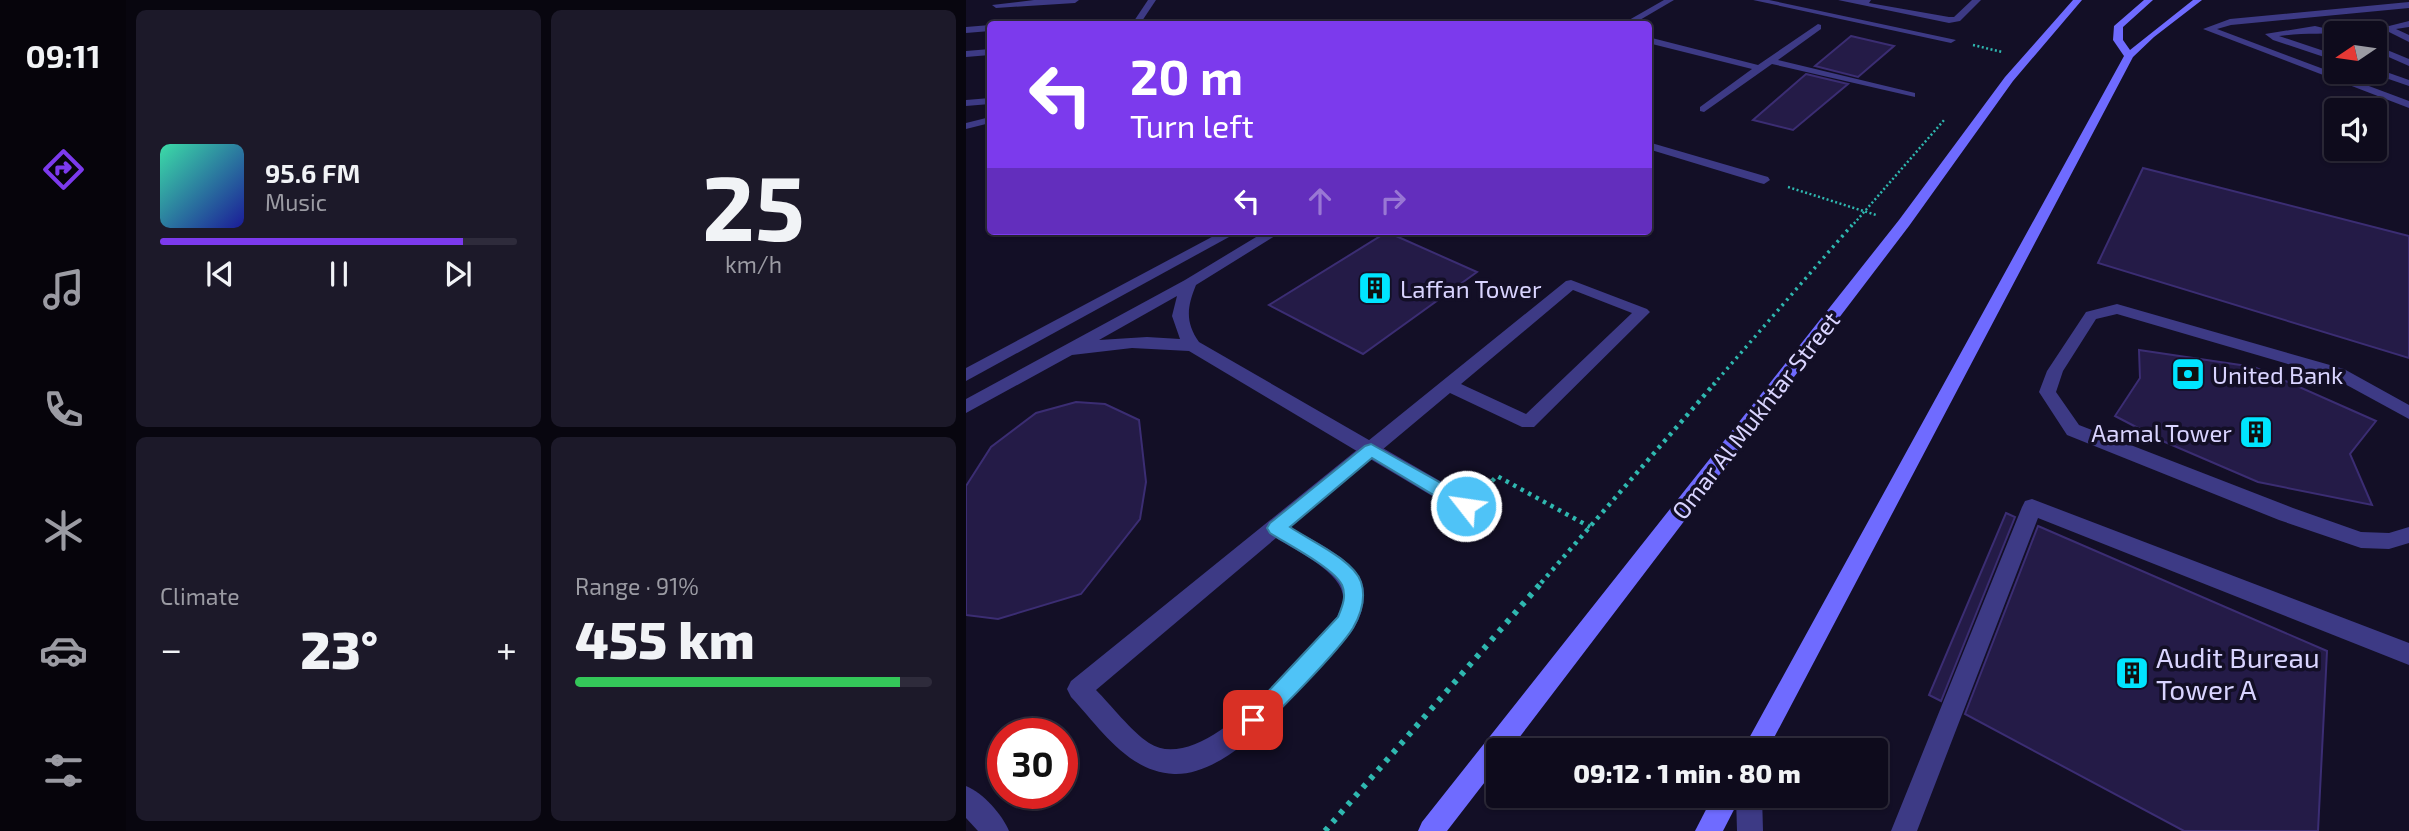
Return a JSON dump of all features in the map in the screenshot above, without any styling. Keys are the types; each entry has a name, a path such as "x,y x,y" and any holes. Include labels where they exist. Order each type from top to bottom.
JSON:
{"main road":[{"name":"Omar Al Mukhtar Street","path":"1431,831 1904,223 2009,79 2077,0"},
{"path":"2129,56 2118,40 2119,26 2149,0"},
{"path":"1761,738 2129,56 2151,35 2198,0"},
{"path":"1708,831 1721,808"}],"street":[{"path":"996,5 1075,0"},
{"path":"1138,21 1152,0"},
{"path":"1632,21 1670,0"},
{"path":"1757,0 1951,40"},
{"path":"1842,0 1864,2 1940,20 1957,19 1976,0"},
{"path":"1902,12 1918,0"},
{"path":"2409,5 2230,22 2208,29 2409,105"},
{"path":"2409,24 2386,28 2409,39"},
{"path":"1704,109 1818,27"},
{"path":"966,30 987,28"},
{"path":"2324,30 2270,34 2324,54"},
{"path":"1652,41 1760,68"},
{"path":"966,54 987,52"},
{"path":"2387,53 2409,63"},
{"path":"1770,61 1911,95"},
{"path":"2387,75 2409,83"},
{"path":"966,103 987,101"},
{"path":"966,126 987,121"},
{"path":"1652,146 1764,180"},
{"path":"966,375 1226,235"},
{"path":"966,407 1190,283 1269,235"},
{"path":"1190,283 1178,318 1181,329 1193,346 1466,506"},
{"path":"1276,528 1341,569 1352,583 1354,601 1345,623 1270,705 1235,736 1207,754 1175,762 1143,755 1079,689 1571,284 1642,312 1528,422 1450,386"},
{"path":"2409,413 2338,373 2117,309 2091,315 2055,371 2046,392 2073,430 2085,435 2286,514 2361,540 2389,541 2409,536"},
{"path":"1071,350 1114,342 1143,341 1193,346"},
{"path":"1904,831 2032,508 2409,654"},
{"path":"968,805 996,831"},
{"path":"1749,808 1750,831"}],"path":[{"path":"1951,40 2004,52 1995,62"},
{"path":"1325,831 1951,112"},
{"path":"1764,180 1904,223"},
{"path":"1466,506 1497,476 1590,527"}],"building":[{"path":"1851,36 1894,46 1858,77 1815,66"},
{"path":"1806,74 1848,84 1793,130 1753,120"},
{"path":"2143,168 2409,236 2409,358 2098,263"},
{"name":"Laffan Tower","path":"1382,235 1394,235 1477,272 1363,354 1269,305"},
{"name":"Aamal Tower","path":"2139,350 2254,367 2376,421 2350,454 2372,505 2258,482 2165,442 2115,416 2140,378"},
{"path":"1076,402 1105,404 1139,420 1146,482 1140,519 1081,594 998,619 966,615 966,486 991,447 1036,413"},
{"path":"2006,513 2015,517 1941,701 1929,695"},
{"name":"Audit Bureau Tower A","path":"2038,526 2327,651 2318,831 2184,831 1965,714"}],"place":[{"name":"Laffan Tower","path":"1375,288"},
{"name":"United Bank","path":"2188,374"},
{"name":"Aamal Tower","path":"2256,432"},
{"name":"Audit Bureau Tower A","path":"2132,673"}],"route":[{"path":"1253,720 1345,623 1354,601 1352,583 1341,569 1276,528 1371,450 1466,506"}]}
